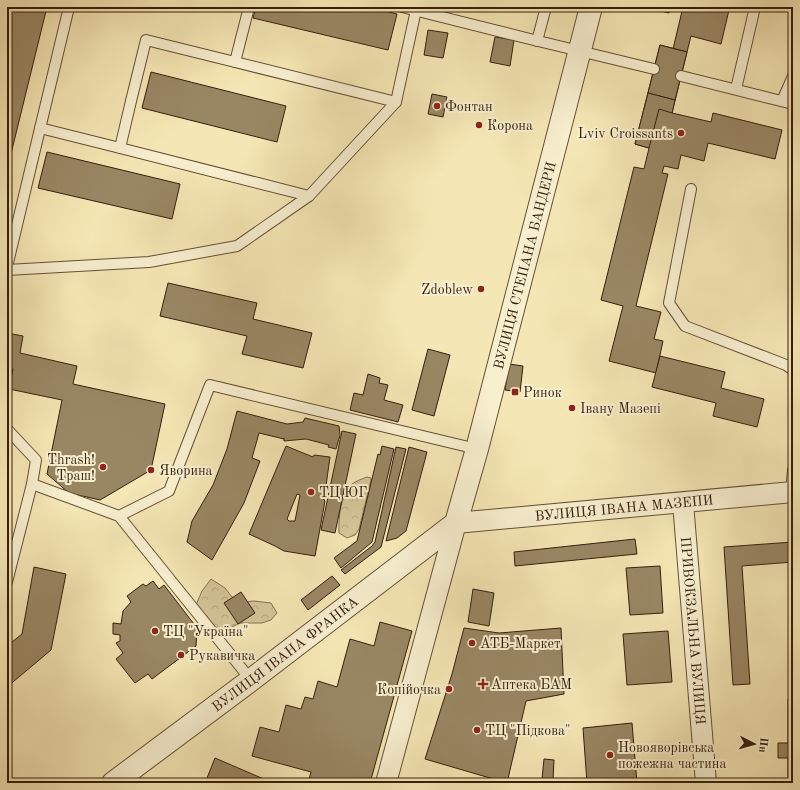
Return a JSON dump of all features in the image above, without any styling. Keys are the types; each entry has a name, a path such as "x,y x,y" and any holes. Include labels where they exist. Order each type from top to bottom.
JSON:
{"street":[{"name":"ВУЛИЦЯ СТЕПАНА БАНДЕРИ","path":"456,523 477,449 591,7"},
{"name":"ВУЛИЦЯ ІВАНА МАЗЕПИ","path":"456,523 792,492"},
{"name":"ПРИВОКЗАЛЬНА ВУЛИЦЯ","path":"683,502 706,783"},
{"name":"ВУЛИЦЯ ІВАНА ФРАНКА","path":"114,783 456,523"},
{"path":"386,783 456,523"}],"lane":[{"path":"7,267 69,7"},
{"path":"235,62 248,7"},
{"path":"402,7 654,69"},
{"path":"537,41 546,7"},
{"path":"736,89 755,7"},
{"path":"7,270 149,262 236,246 309,196 396,102 416,10"},
{"path":"120,148 146,40 396,102"},
{"path":"681,76 793,104"},
{"path":"782,101 793,76"},
{"path":"40,128 309,196"},
{"path":"691,189 669,303 685,326 786,364 793,370"},
{"path":"119,516 169,491 210,385 477,449"},
{"path":"7,429 36,460 32,484 7,582"},
{"path":"792,492 793,470"},
{"path":"32,484 119,516 251,680"}],"green space":[{"path":"367,477 371,478 371,480 359,529 355,535 347,538 339,533 340,514 345,493 352,484"},
{"path":"211,579 225,588 232,597 243,602 254,601 271,603 277,613 271,620 262,623 240,623 228,629 216,630 196,605 202,591"}],"building":[{"path":"13,7 47,7 7,170 7,30"},
{"path":"256,7 369,7 397,14 388,50 253,18"},
{"path":"649,7 670,7 669,13"},
{"path":"683,7 719,7 729,10 721,44 691,36 687,52 673,49"},
{"path":"428,30 448,33 443,58 424,55"},
{"path":"495,37 514,40 510,66 490,62"},
{"path":"660,45 687,52 672,113 711,122 713,113 782,130 775,159 708,143 704,161 681,155 678,169 664,166 662,173 668,174 636,306 661,312 654,339 663,341 656,373 609,361 623,306 601,300 634,167 644,169 649,148 635,144"},
{"path":"660,45 687,52 675,100 648,93"},
{"path":"151,72 286,106 277,142 142,108"},
{"path":"648,93 675,100 672,113 659,109 649,148 635,144"},
{"name":"Фонтан","path":"432,94 447,97 443,117 428,114"},
{"path":"47,152 180,184 172,219 38,188"},
{"path":"168,283 257,303 253,319 312,333 303,368 242,354 247,336 160,316"},
{"path":"7,333 23,336 20,353 77,366 73,384 165,404 151,470 100,500 69,493 47,474 62,400 9,389 13,369 7,367"},
{"path":"428,349 450,355 434,416 412,410"},
{"path":"660,356 725,372 721,388 764,399 757,427 713,416 716,403 652,387"},
{"path":"509,364 523,366 520,392 505,390"},
{"path":"368,374 380,378 379,383 388,385 384,400 403,405 398,422 350,410 354,393 363,395"},
{"path":"237,411 287,424 303,422 305,418 339,426 340,435 336,449 328,447 329,445 306,439 284,441 284,439 259,433 252,458 260,461 244,503 212,560 187,542 192,521 213,485 227,449"},
{"path":"342,431 356,434 335,533 321,530"},
{"path":"286,446 313,457 314,455 330,457 325,501 315,556 284,551 249,534","holes":["297,494 300,495 295,521 289,521 287,519"]},
{"path":"382,446 394,449 372,542 341,568 334,558 357,541 378,454 380,455"},
{"path":"396,447 406,449 381,547 345,574 341,570 375,542"},
{"path":"409,447 427,452 406,531 397,538 386,541"},
{"path":"635,539 637,554 515,566 514,552"},
{"path":"793,542 793,562 742,566 750,684 733,685 724,547"},
{"path":"660,566 663,613 630,615 626,568"},
{"path":"34,567 66,574 51,650 7,687 7,646 22,634"},
{"path":"332,576 340,585 308,610 301,600"},
{"name":"ТЦ \"Україна\"","path":"153,581 159,589 164,585 197,628 196,646 152,679 148,674 135,683 116,659 123,653 116,643 120,641 120,635 113,634 113,623 121,624 123,611 131,602 127,596 143,584 146,586"},
{"path":"473,589 494,593 489,626 468,622"},
{"path":"241,592 255,613 238,624 224,603"},
{"path":"380,622 412,631 370,783 308,783 311,772 252,756 260,727 279,732 286,705 301,709 305,697 313,699 318,681 337,687 350,639 374,646"},
{"name":"ТЦ \"Підкова\"","path":"464,628 499,633 561,628 564,694 526,701 507,783 425,759 452,674"},
{"path":"668,631 672,682 627,685 623,634"},
{"path":"788,699 793,699 793,783 788,783 788,758 778,758 778,743 788,743"},
{"name":"Новояворівська пожежна частина","path":"632,723 637,783 587,783 583,728"},
{"path":"215,758 273,783 205,783"},
{"path":"544,759 554,760 553,780 542,779"}],"place":[{"name":"Фонтан","path":"437,106"},
{"name":"Корона","path":"479,125"},
{"name":"Lviv Croissants","path":"681,133"},
{"name":"Zdoblew","path":"481,289"},
{"name":"Ринок","path":"515,392"},
{"name":"Івану Мазепі","path":"572,408"},
{"name":"Thrash! Траш!","path":"103,467"},
{"name":"Яворина","path":"151,470"},
{"name":"ТЦ ЮГ","path":"311,492"},
{"name":"ТЦ \"Україна\"","path":"155,631"},
{"name":"АТБ-Маркет","path":"472,643"},
{"name":"Рукавичка","path":"181,655"},
{"name":"Аптека БАМ","path":"483,684"},
{"name":"Копійочка","path":"449,689"},
{"name":"ТЦ \"Підкова\"","path":"477,730"},
{"name":"Новояворівська пожежна частина","path":"610,755"}]}
